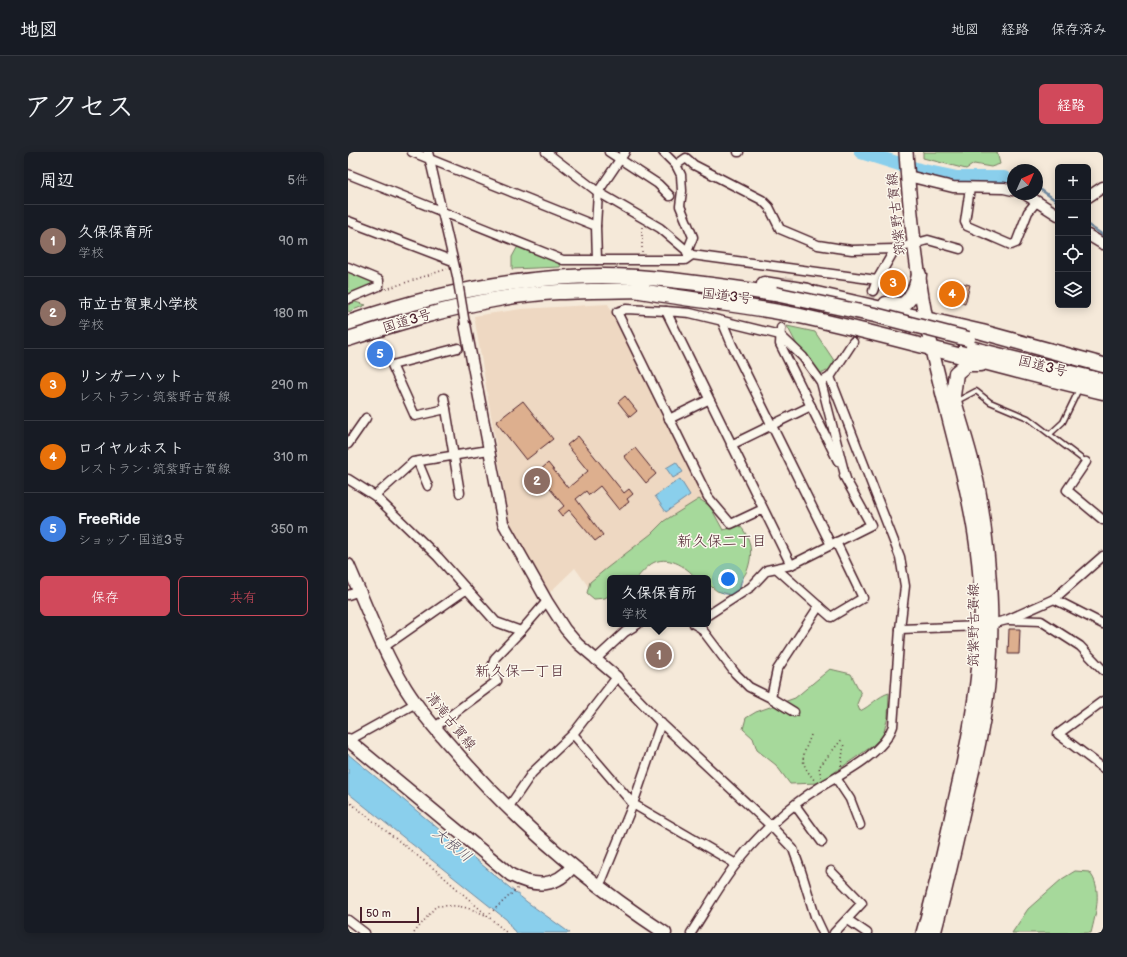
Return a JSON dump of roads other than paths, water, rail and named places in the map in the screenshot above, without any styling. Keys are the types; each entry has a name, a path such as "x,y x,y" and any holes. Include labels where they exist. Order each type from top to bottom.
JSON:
{"highway":[{"path":"636,284 672,274 725,279 897,306 903,305 912,296 919,276"},
{"name":"国道3号","path":"348,323 435,296 498,284 553,279 636,284 724,286 774,298 867,313 1103,381"},
{"path":"636,284 807,318 936,349 1103,392"},
{"name":"国道3号","path":"348,339 437,312 499,298 636,284"},
{"path":"799,290 982,332 1103,365"},
{"name":"国道3号","path":"967,343 1103,372"},
{"path":"954,399 956,373 966,364 973,363 1017,371"}],"main road":[{"name":"筑紫野古賀線","path":"905,161 913,243 928,320 936,349 969,503 977,549 987,625 967,749 923,933"},
{"name":"筑紫野古賀線","path":"934,933 948,879 977,749 989,674 987,625 987,546 980,496 954,399 936,349"},
{"name":"清滝古賀線","path":"348,565 354,593 406,689 434,727 469,768 508,808 572,867 597,887 665,933"},
{"path":"349,741 510,875 520,880 543,885 554,882 572,867"}],"street":[{"path":"412,152 429,156 596,226"},
{"path":"546,152 598,192 660,228 690,253 738,263 790,268 877,280"},
{"path":"609,152 658,184 670,196"},
{"path":"597,260 596,226 598,192 625,152"},
{"path":"348,174 563,260 685,260 690,253 693,237 680,206 682,182 681,175 676,165 663,152"},
{"path":"676,165 684,155 694,166 762,200 769,208 780,229 818,245 852,250 895,249 928,240 960,249"},
{"path":"429,156 457,276 465,324 479,388 488,450 504,523 546,601 565,629 578,644 595,660 617,677 661,723 771,826 792,849 801,871 815,916 823,933"},
{"path":"905,161 953,187 1007,189"},
{"path":"1091,194 1103,187"},
{"path":"970,188 965,222 967,226 1011,245 1016,243 1028,212 1037,201 1055,213"},
{"path":"348,221 454,264"},
{"path":"1090,236 1103,244"},
{"path":"872,291 895,249"},
{"path":"348,267 379,280 379,286 348,299"},
{"path":"789,277 790,268"},
{"path":"763,509 731,524 708,497 616,312 626,309 634,309 690,313 722,321 780,331 803,357 821,382 846,479"},
{"path":"666,311 708,400 732,445 791,565"},
{"path":"722,321 772,425 863,598 831,617 777,569"},
{"path":"711,613 751,587 767,570 791,565 871,525 846,479 780,344 780,331"},
{"path":"821,382 830,377 852,342"},
{"path":"446,409 415,416 392,364 458,348"},
{"path":"691,933 736,864 771,826 795,805 875,751 889,737 893,726 900,629 905,586 900,557 830,377"},
{"path":"444,398 460,493"},
{"path":"669,419 708,400"},
{"path":"732,445 811,406"},
{"path":"348,444 366,418"},
{"path":"375,496 413,462 488,450"},
{"path":"418,462 428,486"},
{"path":"1086,462 1066,490 1103,520"},
{"path":"348,479 375,496 438,557 496,622 521,631"},
{"path":"900,629 987,625 1007,620 1054,599 1103,556"},
{"path":"384,647 467,589"},
{"path":"1054,599 1103,624"},
{"path":"434,727 497,681 491,670 495,658 521,631 546,601"},
{"path":"771,698 777,670 819,606"},
{"path":"1007,620 1041,621 1080,646 1103,670"},
{"path":"595,660 625,632 633,627"},
{"path":"699,627 731,668 749,687 794,712"},
{"path":"508,808 532,772 573,734 617,677"},
{"path":"1103,701 1058,734 1103,768"},
{"path":"349,741 416,703"},
{"path":"597,887 602,880 633,804 661,723"},
{"path":"573,734 633,804 736,864"},
{"path":"835,779 850,798 860,825"},
{"path":"795,805 822,842"},
{"path":"831,871 862,903 848,920 834,933"},
{"path":"348,920 365,933"},
{"path":"848,920 867,933"}],"lane":[{"path":"1050,434 1063,422 1080,387"},
{"path":"954,399 976,391 990,402 1028,418 1086,462"}],"water":[{"path":"676,462 683,472 673,478 666,468"},
{"path":"680,479 690,495 666,512 655,496"},
{"name":"大根川","path":"348,754 527,902 570,933 517,933 512,929 507,920 348,793"}],"waterway":[{"path":"861,152 919,170 957,178 1004,178"},
{"path":"1043,191 1055,200"},
{"path":"1091,227 1103,235"}],"tunnel":[{"path":"781,328 789,277"},
{"path":"853,342 873,291"}],"place":[{"name":"リンガーハット","path":"893,283"},
{"name":"ロイヤルホスト","path":"952,294"},
{"name":"FreeRide","path":"380,354"},
{"name":"市立古賀東小学校","path":"537,481"},
{"name":"久保保育所","path":"659,655"}],"district":[{"name":"新久保二丁目","path":"722,541"},
{"name":"新久保一丁目","path":"520,671"}]}
